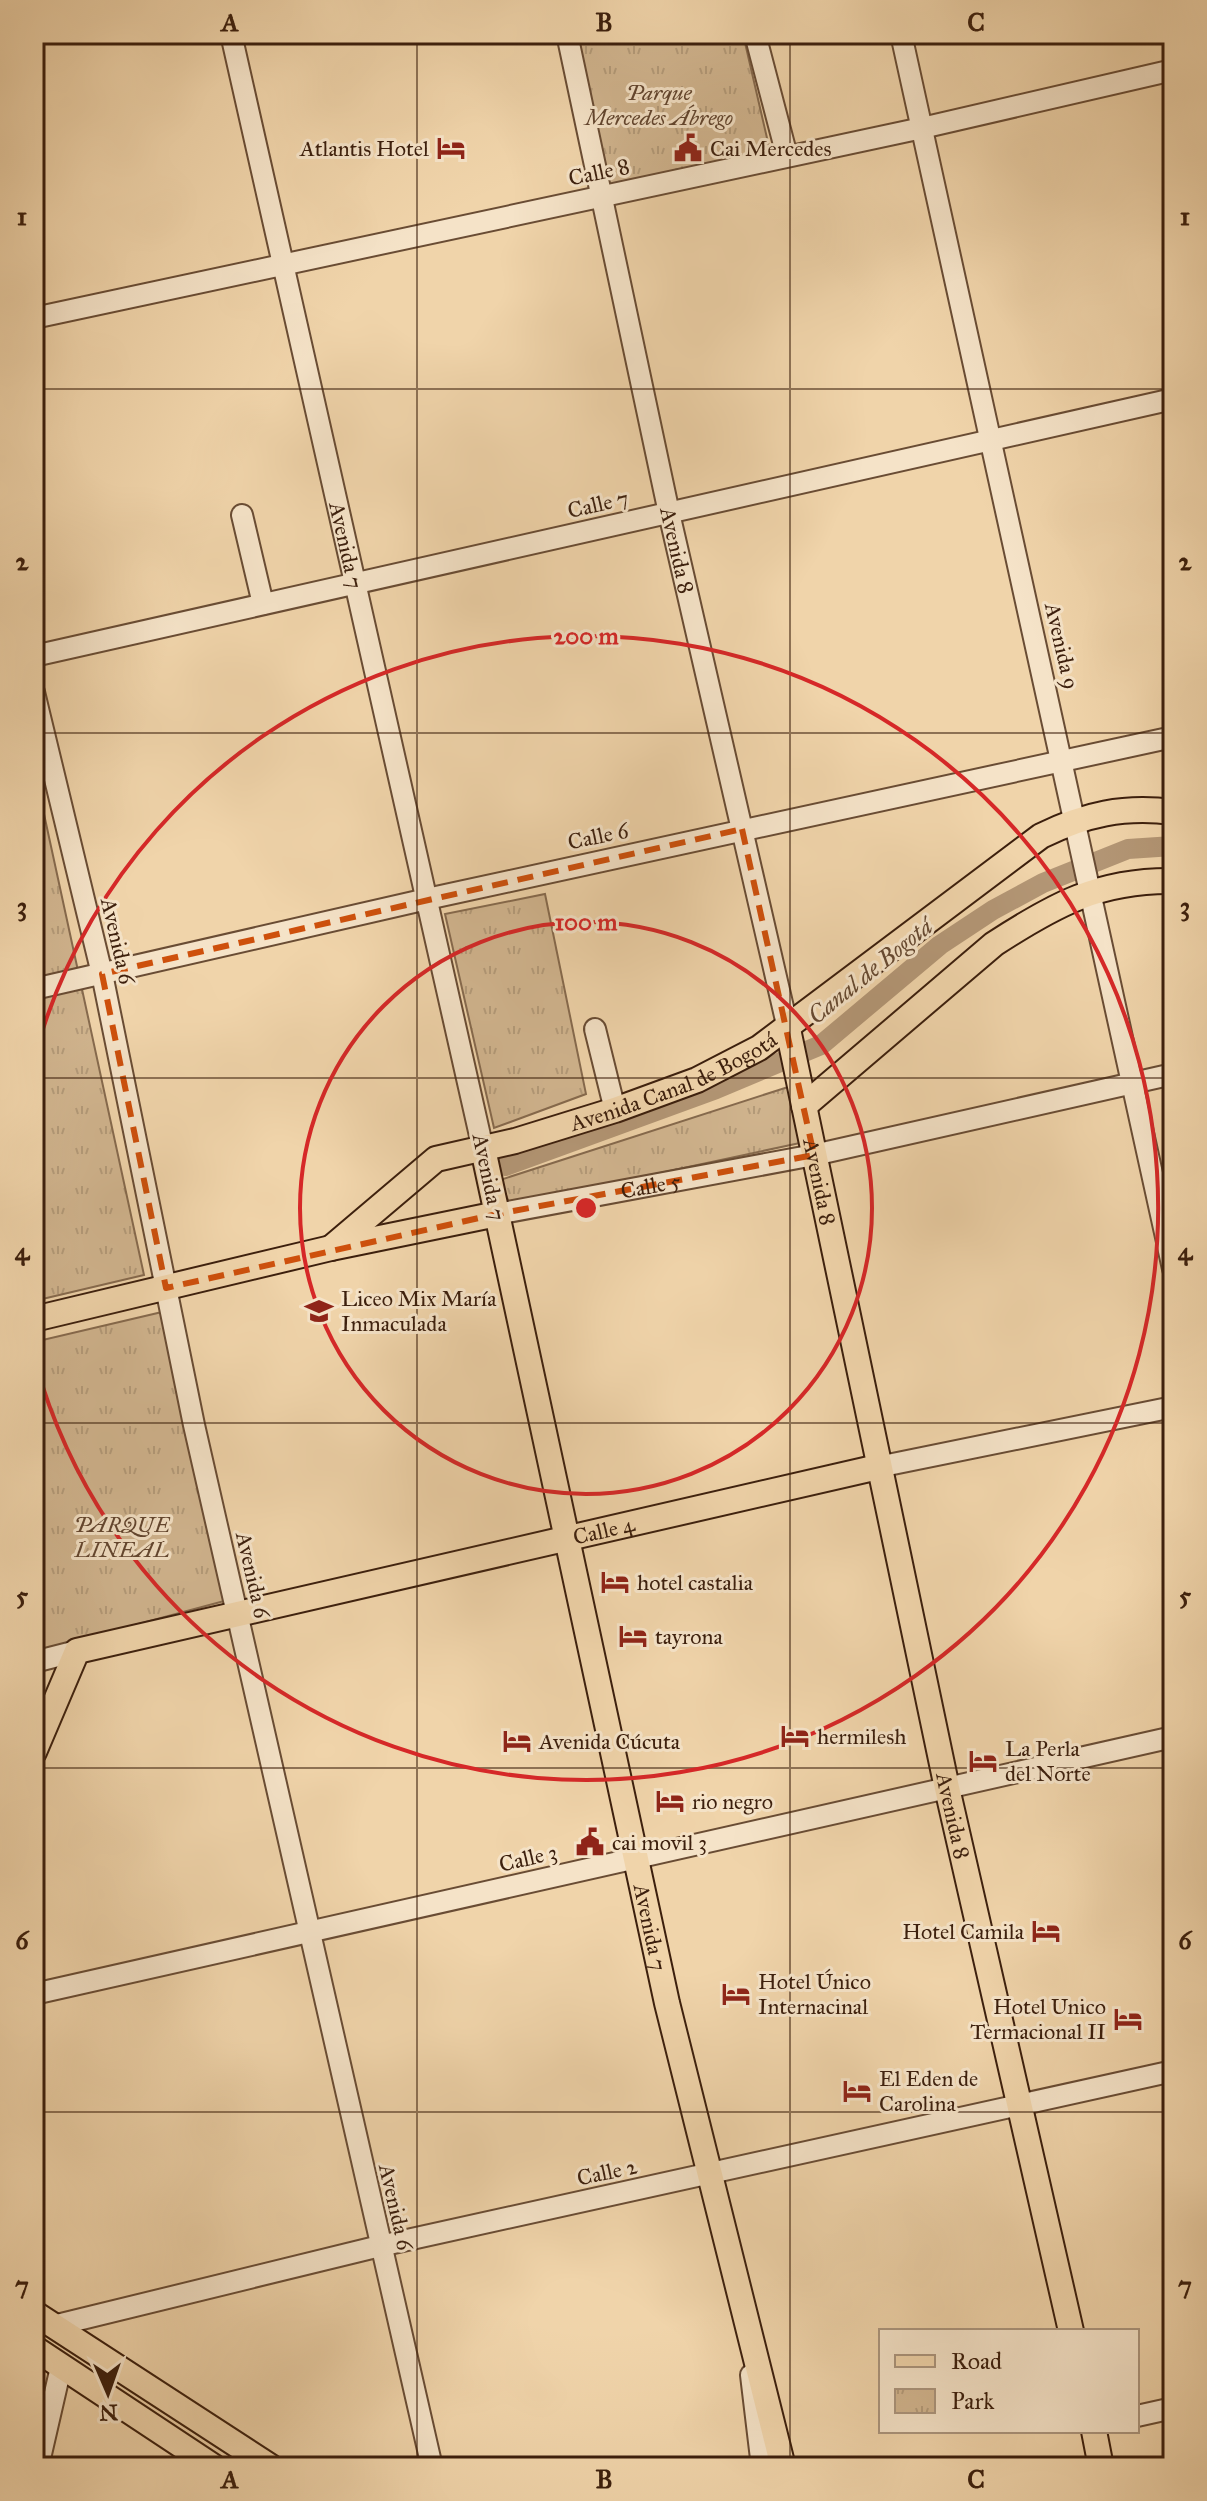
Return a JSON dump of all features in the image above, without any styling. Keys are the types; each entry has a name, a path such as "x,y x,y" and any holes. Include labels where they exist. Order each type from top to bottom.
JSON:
{"main road":[{"name":"Avenida Canal de Bogotá","path":"331,1248 436,1159 483,1149 615,1110 792,1050 995,867 1041,836 1077,819 1137,807 1173,812"},
{"path":"804,1106 994,944 1090,881 1173,881"},
{"name":"Avenida 8","path":"792,1050 947,1788 1071,2329"},
{"name":"Avenida 7","path":"483,1149 636,1858 708,2175 783,2467"},
{"name":"Calle 5","path":"34,1319 331,1248 497,1214"},
{"name":"Calle 4","path":"77,1651 878,1467"},
{"path":"34,1752 77,1651"},
{"path":"40,2313 271,2467"},
{"path":"744,2320 801,2467"},
{"path":"34,2348 214,2467"},
{"path":"1094,2433 1101,2467"}],"street":[{"name":"Avenida 7","path":"231,34 483,1149"},
{"name":"Avenida 8","path":"567,34 669,513 792,1050"},
{"path":"755,34 787,156"},
{"name":"Avenida 9","path":"901,34 1077,819 1173,1269"},
{"name":"Calle 8","path":"34,318 922,128 1173,70"},
{"name":"Calle 7","path":"34,656 1173,399"},
{"path":"242,515 263,604"},
{"name":"Avenida 6","path":"34,692 102,974 166,1288 238,1614 432,2467"},
{"name":"Calle 6","path":"34,989 742,829 1173,737"},
{"path":"595,1029 615,1110"},
{"name":"Calle 5","path":"497,1214 814,1155 1173,1074"},
{"name":"Calle 4","path":"878,1467 1173,1407"},
{"name":"Calle 4","path":"34,1662 77,1651"},
{"name":"Calle 3","path":"34,1994 1173,1737"},
{"name":"Calle 2","path":"40,2313 380,2246 1173,2071"},
{"name":"Avenida 7","path":"744,2320 762,2467"},
{"path":"38,2467 61,2367"},
{"path":"1139,2416 1173,2408"}],"highlighted area":[{"path":"742,829 814,1155 497,1214 166,1288 102,974"}],"green space":[{"name":"Parque Mercedes Ábrego","path":"571,34 743,34 770,151 606,188"},
{"path":"34,768 144,1275 34,1301"},
{"path":"545,894 586,1094 494,1128 445,914"},
{"path":"788,1087 800,1143 510,1205 500,1180"},
{"name":"PARQUE LINEAL","path":"162,1312 228,1600 34,1652 34,1342"}],"waterway":[{"name":"Canal de Bogotá","path":"505,1166 716,1089 821,1045 940,945 993,910 1043,883 1128,849 1173,846"}],"place":[{"name":"Atlantis Hotel","path":"451,148"},
{"name":"Cai Mercedes","path":"688,148"},
{"name":"Liceo Mix María Inmaculada","path":"319,1311"},
{"name":"hotel castalia","path":"615,1582"},
{"name":"tayrona","path":"633,1636"},
{"name":"hermilesh","path":"795,1736"},
{"name":"Avenida Cúcuta","path":"517,1741"},
{"name":"La Perla del Norte","path":"983,1761"},
{"name":"rio negro","path":"670,1801"},
{"name":"cai movil 3","path":"590,1842"},
{"name":"Hotel Camila","path":"1046,1931"},
{"name":"Hotel Único Internacinal","path":"736,1994"},
{"name":"Hotel Unico Termacional II","path":"1128,2019"},
{"name":"El Eden de Carolina","path":"857,2091"}]}
